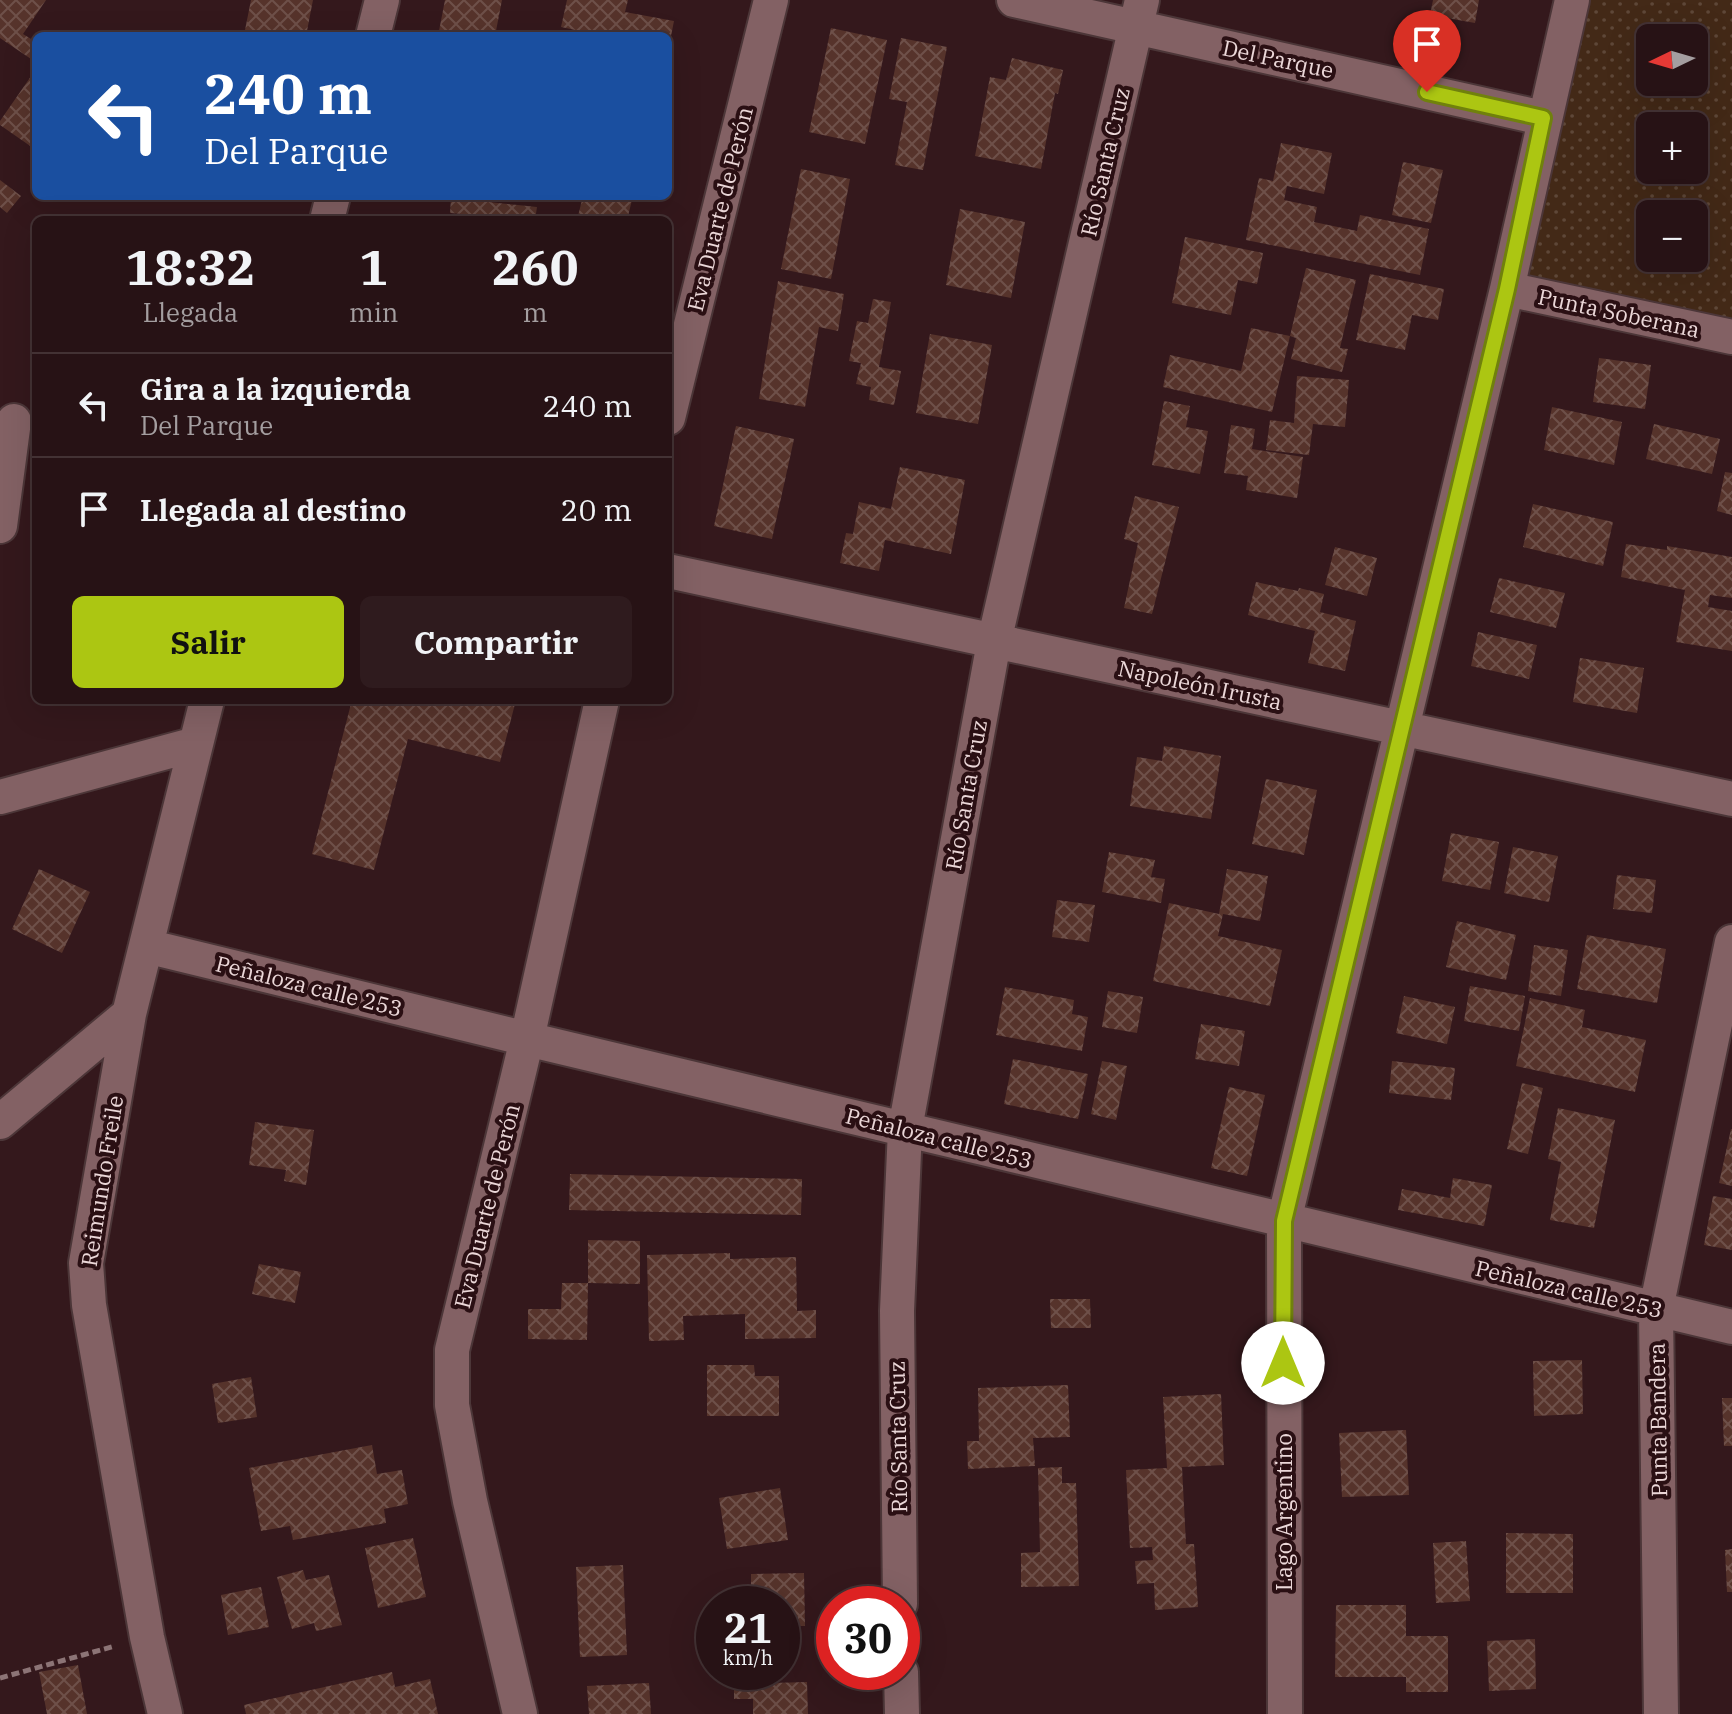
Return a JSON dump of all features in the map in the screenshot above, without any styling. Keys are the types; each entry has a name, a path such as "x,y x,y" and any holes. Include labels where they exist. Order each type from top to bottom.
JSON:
{"street":[{"path":"374,32 382,0"},
{"name":"Eva Duarte de Perón","path":"672,402 771,0"},
{"name":"Del Parque","path":"1014,0 1139,14 1543,118"},
{"name":"Lago Argentino","path":"1285,1714 1284,1221 1507,289 1543,118 1572,0"},
{"name":"Río Santa Cruz","path":"900,1586 897,1311 905,1129 994,642 1139,14"},
{"name":"Punta Soberana","path":"1507,289 1732,337"},
{"path":"0,526 17,422"},
{"name":"Napoleón Irusta","path":"672,572 1732,799"},
{"name":"Reimundo Freile","path":"165,1714 147,1637 89,1305 86,1263 129,1014 206,704"},
{"name":"Eva Duarte de Perón","path":"520,1714 470,1501 452,1405 452,1350 527,1039 601,704"},
{"path":"0,797 196,744"},
{"name":"Punta Bandera","path":"1661,1714 1656,1309 1732,942"},
{"name":"Peñaloza calle 253","path":"146,946 1732,1327"},
{"path":"0,1122 129,1014"},
{"path":"901,1690 902,1714"}],"path":[{"path":"0,1678 147,1637"}],"shaded area":[{"path":"1590,0 1732,0 1732,321 1524,279"}],"building":[{"path":"0,0 46,0 23,34 32,40 31,59 0,38"},
{"path":"251,0 313,0 307,32 245,32"},
{"path":"445,0 502,0 496,32 439,32"},
{"path":"567,0 628,0 625,12 674,21 672,32 584,32 561,27"},
{"path":"1433,0 1479,0 1475,23 1430,15"},
{"path":"831,28 887,40 865,144 809,132"},
{"path":"901,38 947,47 923,170 895,165 907,102 889,99"},
{"path":"1012,58 1063,70 1058,94 1055,93 1041,169 975,156 990,77 1006,80"},
{"path":"32,75 32,147 0,125"},
{"path":"1281,143 1332,153 1324,194 1287,186 1284,200 1317,207 1314,222 1357,231 1360,215 1429,229 1420,275 1246,240 1259,178 1273,181"},
{"path":"1403,162 1443,170 1431,223 1392,215"},
{"path":"801,169 850,179 831,279 781,269"},
{"path":"0,180 21,196 7,213 0,207"},
{"path":"451,200 537,207 536,216 450,213"},
{"path":"582,200 632,200 628,216 578,216"},
{"path":"960,209 1025,222 1011,298 946,285"},
{"path":"1185,237 1263,253 1257,284 1238,280 1231,315 1172,303"},
{"path":"1306,268 1356,280 1340,348 1348,349 1342,372 1291,359 1296,338 1290,336"},
{"path":"1370,274 1444,289 1438,320 1412,315 1405,350 1356,340"},
{"path":"778,281 844,294 838,331 819,327 805,407 759,399"},
{"path":"873,299 891,302 879,367 901,371 894,405 869,400 871,387 856,384 861,363 849,361 857,321 868,323"},
{"path":"1251,328 1290,336 1272,412 1163,387 1170,355 1241,371"},
{"path":"930,334 992,345 978,424 916,413"},
{"path":"1599,358 1651,365 1645,409 1593,402"},
{"path":"1297,376 1349,380 1345,427 1313,424 1309,455 1266,450 1270,420 1294,423"},
{"path":"1164,401 1190,406 1186,427 1208,431 1200,474 1152,465"},
{"path":"1552,407 1622,422 1614,465 1544,450"},
{"path":"1654,424 1720,439 1712,474 1646,459"},
{"path":"1231,425 1255,429 1252,449 1303,457 1297,498 1246,490 1248,476 1224,473"},
{"path":"736,426 794,439 772,539 714,526"},
{"path":"900,467 965,480 951,554 885,540 879,571 840,563 846,533 853,534 859,502 891,509"},
{"path":"1725,472 1732,473 1732,515 1717,511"},
{"path":"1135,496 1179,507 1152,614 1124,608 1138,543 1124,539"},
{"path":"1533,504 1613,522 1603,566 1523,547"},
{"path":"1626,544 1667,550 1667,546 1732,557 1732,598 1710,595 1708,607 1732,611 1732,651 1676,642 1685,590 1621,577"},
{"path":"1335,547 1377,558 1367,596 1325,585"},
{"path":"1499,578 1565,593 1556,628 1490,612"},
{"path":"1256,582 1324,594 1320,612 1356,621 1345,671 1308,663 1315,631 1248,615"},
{"path":"1478,632 1537,645 1529,679 1471,666"},
{"path":"1580,658 1644,668 1637,713 1573,702"},
{"path":"351,704 515,704 500,762 408,739 374,870 312,854"},
{"path":"1164,746 1221,756 1211,819 1130,806 1137,757 1162,761"},
{"path":"1266,779 1317,790 1304,855 1252,844"},
{"path":"1451,833 1499,842 1490,890 1442,881"},
{"path":"1513,847 1558,856 1549,902 1504,893"},
{"path":"1109,852 1155,860 1151,877 1165,879 1161,903 1102,892"},
{"path":"39,869 90,892 62,953 12,929"},
{"path":"1227,869 1268,876 1260,921 1223,914 1218,936 1282,950 1270,1006 1153,981 1169,903 1219,914"},
{"path":"1617,875 1656,880 1652,913 1613,909"},
{"path":"1057,900 1095,905 1089,942 1052,937"},
{"path":"1457,921 1516,935 1506,980 1446,967"},
{"path":"1587,935 1666,949 1657,1003 1577,989"},
{"path":"1534,945 1568,950 1561,996 1528,991"},
{"path":"1470,986 1525,996 1519,1031 1464,1021"},
{"path":"1005,987 1074,1000 1072,1014 1088,1017 1082,1051 996,1035"},
{"path":"1108,991 1143,997 1137,1033 1102,1027"},
{"path":"1404,996 1455,1007 1447,1044 1396,1033"},
{"path":"1530,998 1585,1010 1582,1027 1646,1040 1635,1092 1516,1066"},
{"path":"1201,1024 1245,1031 1239,1066 1195,1059"},
{"path":"1013,1059 1088,1074 1078,1119 1004,1104"},
{"path":"1102,1061 1127,1066 1116,1120 1091,1114"},
{"path":"1392,1061 1455,1068 1451,1100 1389,1093"},
{"path":"1522,1083 1543,1088 1528,1154 1507,1149"},
{"path":"1229,1087 1265,1095 1247,1176 1211,1168"},
{"path":"1558,1108 1615,1120 1594,1228 1550,1220 1561,1162 1548,1159"},
{"path":"255,1122 314,1130 306,1185 284,1181 286,1170 249,1165"},
{"path":"1732,1129 1732,1186 1719,1183"},
{"path":"570,1174 802,1179 801,1215 569,1210"},
{"path":"1453,1178 1492,1185 1484,1226 1398,1210 1402,1189 1450,1198"},
{"path":"1713,1196 1732,1199 1732,1250 1704,1245"},
{"path":"588,1240 640,1241 640,1284 588,1283"},
{"path":"730,1253 730,1259 796,1257 797,1311 816,1310 816,1338 745,1339 745,1314 683,1316 684,1340 649,1341 647,1255"},
{"path":"259,1264 301,1272 295,1303 252,1294"},
{"path":"562,1283 588,1283 587,1340 528,1339 528,1309 561,1309"},
{"path":"1050,1299 1090,1299 1091,1328 1051,1328"},
{"path":"1582,1360 1583,1414 1534,1416 1533,1361"},
{"path":"707,1365 754,1365 755,1376 779,1376 779,1416 707,1416"},
{"path":"251,1377 257,1417 218,1423 212,1384"},
{"path":"1068,1385 1070,1437 1033,1438 1035,1466 968,1469 967,1441 979,1441 978,1388"},
{"path":"1221,1394 1224,1465 1182,1467 1186,1544 1194,1544 1198,1607 1155,1610 1154,1583 1137,1584 1135,1561 1153,1560 1152,1547 1130,1548 1126,1470 1167,1468 1163,1397"},
{"path":"1722,1398 1732,1398 1732,1446 1724,1446"},
{"path":"1406,1430 1409,1495 1342,1497 1339,1433"},
{"path":"372,1445 377,1474 402,1470 408,1504 384,1509 386,1523 293,1540 290,1526 261,1531 249,1468"},
{"path":"1062,1467 1062,1483 1076,1483 1079,1586 1021,1587 1021,1553 1040,1552 1038,1468"},
{"path":"780,1488 788,1540 727,1549 719,1498"},
{"path":"1506,1533 1573,1534 1573,1593 1506,1593"},
{"path":"413,1538 426,1597 378,1608 365,1548"},
{"path":"1466,1541 1470,1601 1436,1603 1433,1543"},
{"path":"1732,1549 1732,1592 1727,1592 1725,1550"},
{"path":"623,1565 627,1655 580,1657 576,1567"},
{"path":"303,1570 306,1580 329,1575 342,1625 316,1631 314,1623 292,1629 277,1577"},
{"path":"804,1573 805,1626 800,1626 800,1586 751,1586 751,1574"},
{"path":"261,1587 269,1627 228,1635 221,1595"},
{"path":"1336,1605 1406,1605 1406,1636 1448,1636 1448,1692 1406,1692 1406,1677 1335,1677"},
{"path":"1535,1639 1536,1689 1489,1691 1487,1641"},
{"path":"78,1665 87,1714 47,1714 39,1672"},
{"path":"392,1672 395,1687 430,1679 438,1714 246,1714 244,1705"},
{"path":"800,1682 807,1682 808,1714 753,1714 753,1699 734,1699 734,1690 800,1690"},
{"path":"649,1683 651,1714 589,1714 587,1686"}],"route":[{"path":"1283,1363 1284,1221 1507,289 1543,118 1427,92"}]}
